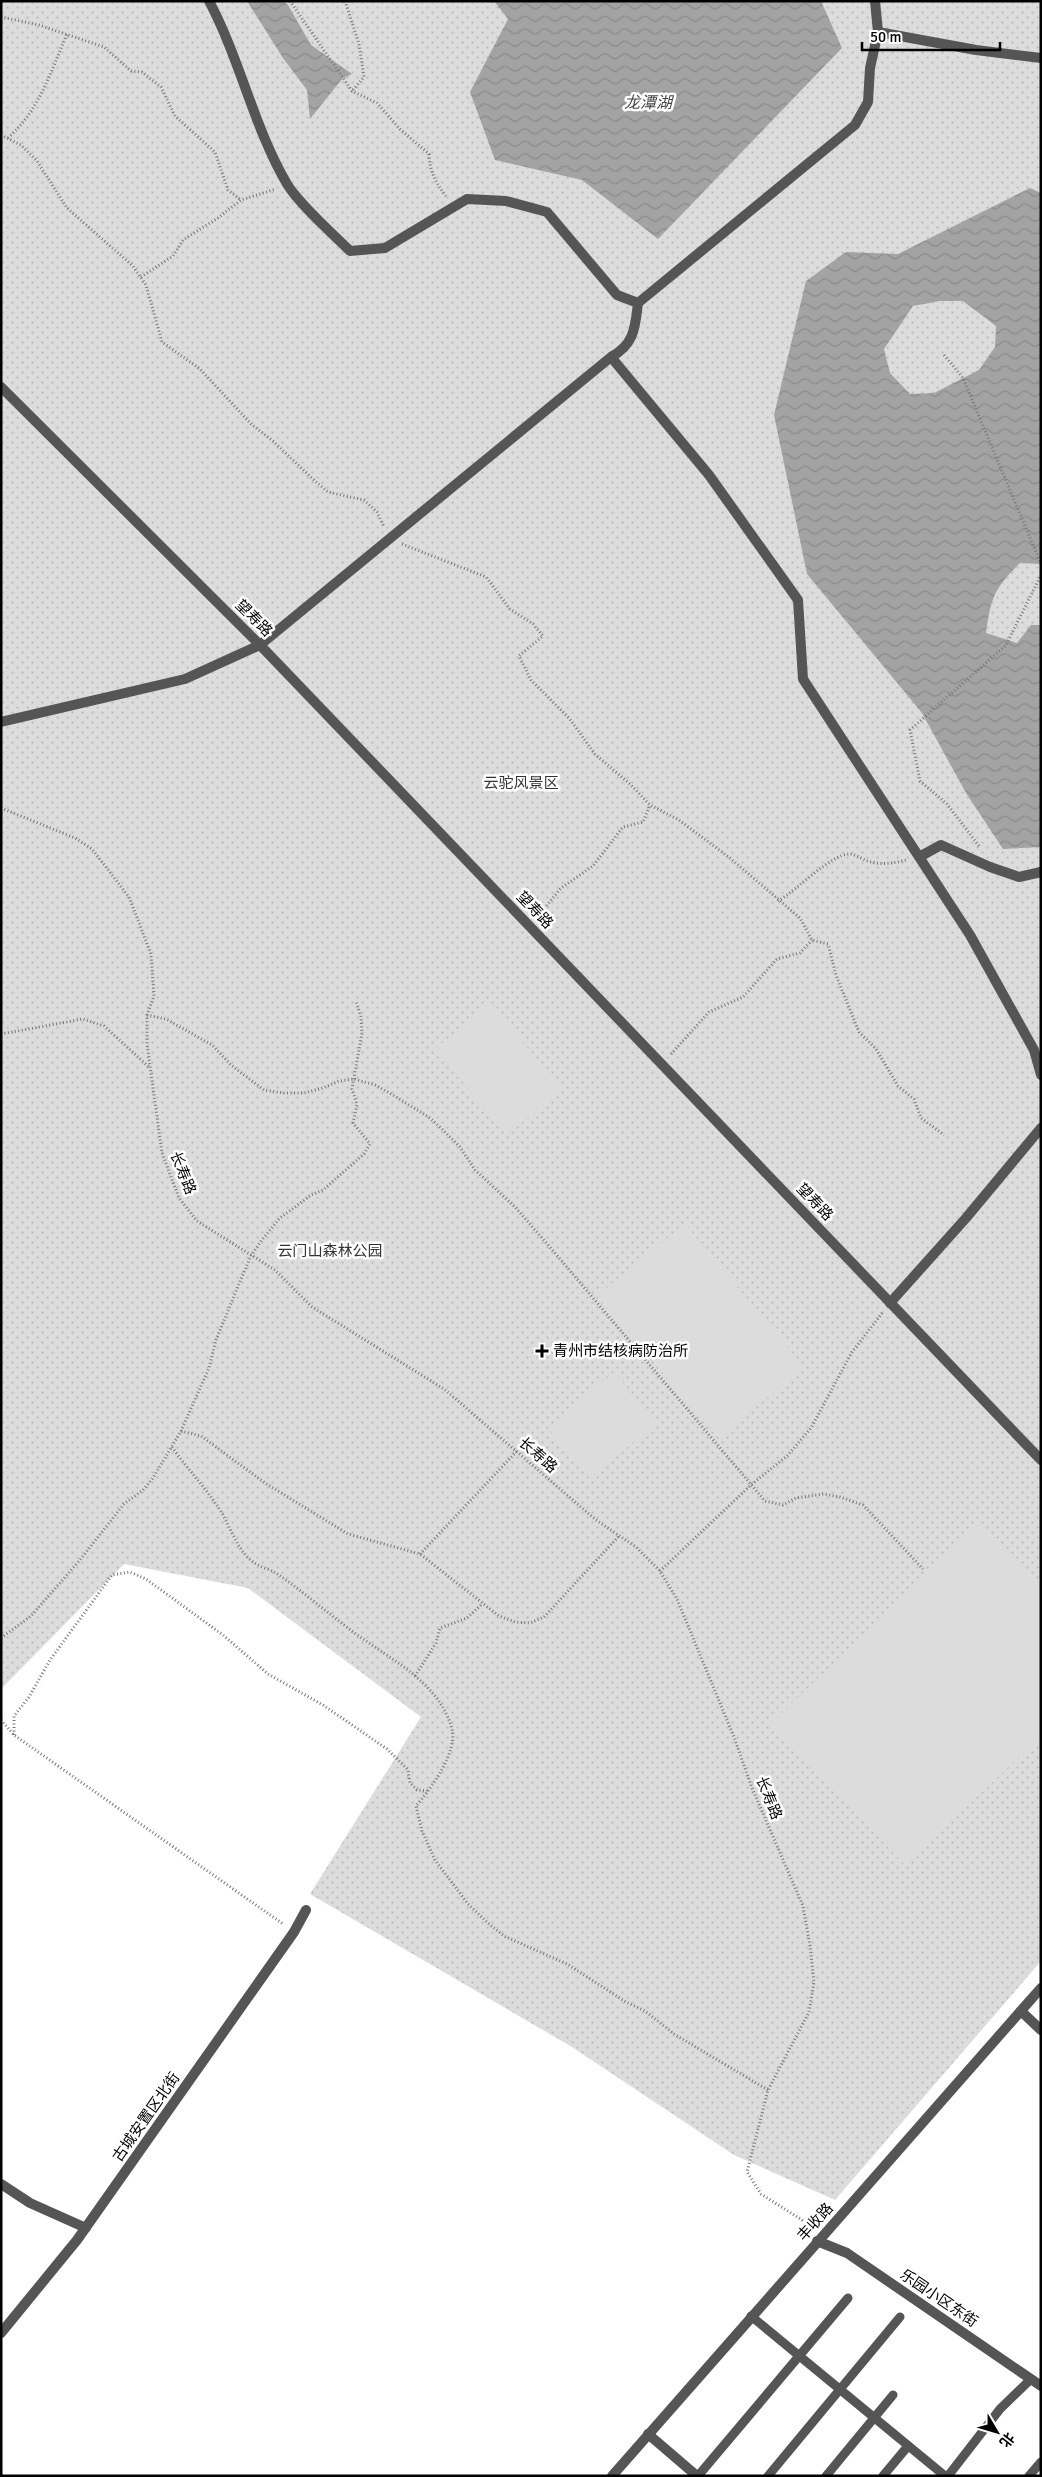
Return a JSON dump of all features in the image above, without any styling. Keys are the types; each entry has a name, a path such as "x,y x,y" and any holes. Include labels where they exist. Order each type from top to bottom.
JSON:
{"street":[{"path":"209,1 237,62 274,158 288,186 350,251 385,248 467,199 506,201 547,212 617,295 638,303"},
{"path":"1,722 185,679 260,645 611,357 620,352 634,335 638,303 855,125 868,102 870,68 878,32 875,1"},
{"path":"878,32 976,50 1041,58"},
{"path":"611,357 709,474 798,600 803,679 970,934 1034,1050 1041,1075"},
{"name":"望寿路","path":"1,387 260,645 1041,1460"},
{"path":"919,857 941,845 990,867 1019,876 1041,872"},
{"path":"890,1303 966,1218 1041,1128"},
{"name":"古城安置区北街","path":"3,2329 86,2228 294,1932 306,1910"},
{"name":"丰收路","path":"612,2476 1041,1988"},
{"path":"1021,2011 1041,2030"},
{"path":"1,2184 30,2203 86,2228"},
{"name":"乐园小区东街","path":"817,2241 847,2253 1041,2386"},
{"path":"648,2434 698,2476"}],"lane":[{"path":"698,2476 848,2298"},
{"path":"752,2316 946,2476 1000,2409 1031,2379"},
{"path":"768,2476 900,2317"},
{"path":"826,2476 893,2395"},
{"path":"883,2476 908,2446"},
{"path":"1029,2476 1041,2462"}],"path":[{"path":"290,1 352,91 376,103 400,129 429,154 430,170 437,185 455,207"},
{"path":"345,1 360,44 364,77 352,91"},
{"path":"1,17 39,25 104,48 131,70 142,72 161,88 175,116 215,152 228,190 242,200"},
{"path":"8,138 21,126 40,100 67,34"},
{"path":"1,135 22,145 37,162 67,208 120,253 141,277 146,285 162,342 200,368 251,424 273,441 328,492 364,500 377,512 390,539 486,578 510,609 533,624 543,636 520,656 532,680 569,718 595,754 630,784 650,805 679,820 700,834 800,918 812,940 828,944 836,975 859,1032 876,1049 898,1086 914,1099 921,1118 944,1135"},
{"path":"141,277 173,256 183,240 242,200 288,186"},
{"path":"944,355 963,378 1041,564"},
{"path":"990,867 980,848 947,804 920,781 910,730 1006,645 1041,575"},
{"path":"526,922 544,909 561,888 592,866 623,827 643,822 650,805"},
{"name":"长寿路","path":"1,808 75,838 92,849 129,898 151,954 154,996 147,1015 150,1068 162,1153 180,1198 197,1221 275,1270 312,1307 444,1389 596,1520 636,1547 660,1570 677,1599 752,1788 803,1906 814,1982 810,2012 768,2090 747,2172 761,2194 802,2220 817,2241"},
{"path":"778,901 791,893 833,858 850,854 872,863 894,864 919,857"},
{"path":"662,1064 709,1012 742,997 777,959 800,952 812,940"},
{"path":"1,1638 31,1616 80,1560 124,1504 143,1490 172,1447 209,1368 216,1340 251,1256 280,1218 311,1195 323,1190 364,1154 370,1144 353,1123 356,1104 352,1089 362,1033 361,1017 356,1001"},
{"path":"147,1015 166,1020 212,1045 231,1065 264,1090 304,1093 339,1081 354,1079 375,1085 387,1091 430,1118 460,1147 475,1170 515,1207 764,1501 783,1505 796,1498 824,1494 863,1505 923,1570"},
{"path":"1,1034 83,1019 104,1026 150,1068"},
{"path":"660,1570 750,1485 786,1456 811,1428 852,1352 890,1303"},
{"path":"181,1431 201,1436 265,1483 348,1534 420,1554 482,1604 499,1616 515,1622 530,1624 544,1617 619,1536"},
{"path":"172,1447 187,1469 217,1504 242,1551 252,1562 274,1572 415,1676 433,1693 453,1731 450,1750 429,1791 416,1806 422,1831 435,1860 468,1904 504,1936 567,1964 626,2002 645,2011 674,2034 768,2090"},
{"path":"420,1554 516,1450"},
{"path":"14,1735 14,1716 29,1697 50,1660 112,1575 130,1572 146,1579 182,1604 246,1653 268,1674 323,1705 387,1749 408,1770 410,1783 417,1790 429,1791"},
{"path":"415,1676 436,1643 440,1628 467,1618 482,1604"},
{"path":"1,1720 14,1735 294,1932"}],"green space":[{"name":"云驼风景区","path":"1,1 1041,1 1041,1961 835,2200 734,2155 572,2047 310,1894 421,1717 248,1588 124,1564 1,1689"},
{"path":"490,1003 562,1089 507,1135 435,1049"},
{"path":"685,1224 804,1367 719,1438 597,1296"},
{"path":"614,1372 656,1423 590,1478 548,1428"},
{"path":"981,1523 1041,1586 1041,1736 905,1865 771,1723"}],"water":[{"path":"247,1 283,1 288,5 311,45 352,74 342,79 310,119 307,90 283,58"},
{"name":"龙潭湖","path":"494,1 821,1 842,48 658,239 582,180 495,160 470,92 508,19"},
{"path":"1030,188 1041,193 1041,564 1020,563 1004,580 992,602 986,633 1017,643 1031,625 1041,625 1041,847 1003,849 966,793 922,713 807,574 774,415 806,281 846,252 898,254","holes":["940,301 963,301 996,326 995,347 979,370 934,393 910,394 890,373 884,349 913,306"]}],"place":[{"name":"青州市结核病防治所","path":"542,1351"}],"park label":[{"name":"云门山森林公园","path":"330,1251"}]}
